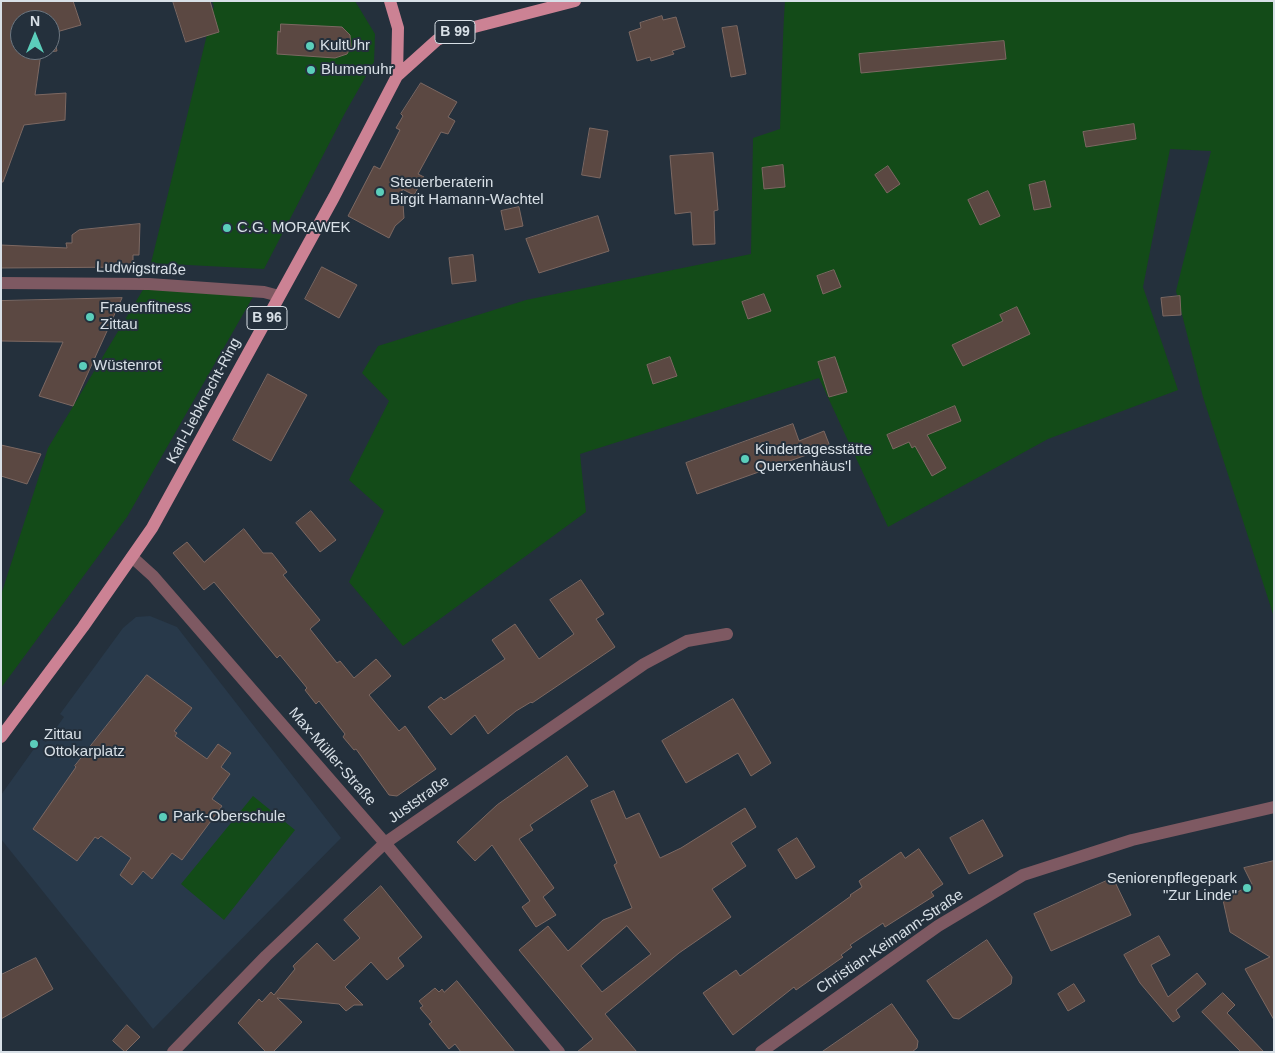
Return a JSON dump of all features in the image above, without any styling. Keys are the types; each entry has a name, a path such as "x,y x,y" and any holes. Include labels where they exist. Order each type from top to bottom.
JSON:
{"main road":[{"name":"Karl-Liebknecht-Ring","path":"1,737 132,558 171,496 397,76 398,28 390,1"},
{"name":"B 99","path":"397,76 438,40 454,32 575,1"}],"street":[{"name":"Ludwigstraße","path":"1,282 149,284 264,292 279,296"},
{"name":"Max-Müller-Straße","path":"132,558 153,576 385,843 559,1052"},
{"name":"Juststraße","path":"173,1052 266,956 385,843 644,664 686,641 727,634"},
{"name":"Christian-Keimann-Straße","path":"761,1052 938,926 1023,875 1132,840 1274,807"}],"shaded area":[{"name":"Park-Oberschule","path":"150,616 177,627 341,838 153,1029 1,839 1,795 41,739 46,742 64,717 60,714 123,628 136,617"}],"green space":[{"path":"212,1 355,1 375,34 374,62 345,113 264,269 151,263 214,6"},
{"path":"785,1 1274,1 1274,617 1203,397 1176,291 1211,151 1170,149 1143,287 1178,390 1048,439 888,527 819,378 580,454 586,512 403,646 349,582 384,511 349,480 389,401 362,373 378,346 526,300 751,254 753,138 780,129"},
{"path":"144,288 254,295 127,517 1,688 1,595 48,448"},
{"path":"253,796 295,830 224,920 181,884"}],"building":[{"path":"1,1 73,1 81,25 60,31 60,10 10,10 10,60 40,60 35,95 66,93 65,120 24,125 3,182 1,182"},
{"path":"173,1 210,1 219,32 186,42"},
{"path":"662,16 663,20 676,17 685,47 672,51 674,54 651,61 650,57 637,61 629,32 641,28 640,23"},
{"path":"281,24 342,27 350,35 351,47 347,54 335,58 277,54 278,31 280,32"},
{"path":"737,26 746,74 731,77 722,28"},
{"path":"1004,41 1006,59 861,73 859,54"},
{"path":"421,83 457,102 448,117 455,121 448,134 441,132 418,174 424,177 414,195 402,189 404,218 395,226 389,238 348,216 374,166 380,169 400,130 396,128 403,116 401,114"},
{"path":"1134,124 1136,139 1086,147 1083,132"},
{"path":"590,128 608,131 600,178 582,175"},
{"path":"713,153 718,210 714,211 715,244 693,245 691,212 675,214 670,156"},
{"path":"783,165 785,187 764,189 762,168"},
{"path":"888,166 900,184 887,193 875,175"},
{"path":"1045,181 1051,207 1034,210 1029,185"},
{"path":"988,191 1000,216 980,225 968,200"},
{"path":"519,207 523,226 505,230 501,211"},
{"path":"598,216 609,251 539,273 526,239"},
{"path":"140,224 139,255 133,255 133,267 1,268 1,245 67,248 66,243 72,243 72,235 79,230"},
{"path":"473,255 476,281 452,284 449,258"},
{"path":"322,267 357,285 339,318 305,299"},
{"path":"834,270 841,287 823,294 817,276"},
{"path":"764,294 771,311 748,319 742,302"},
{"path":"1180,296 1181,315 1163,316 1161,298"},
{"path":"122,298 73,406 39,396 63,342 1,341 1,301"},
{"path":"1017,307 1030,334 963,366 952,345 1003,321 1000,315"},
{"path":"670,357 677,376 653,384 647,365"},
{"path":"835,357 847,392 829,397 818,362"},
{"path":"268,374 307,395 271,461 233,440"},
{"path":"955,406 961,421 927,435 946,468 932,476 915,446 912,448 909,442 893,449 887,435"},
{"name":"Kindertagesstätte Querxenhäus'l","path":"793,424 799,441 824,431 831,449 813,455 812,453 697,494 686,463"},
{"path":"1,445 41,454 27,484 1,476"},
{"path":"311,511 336,540 320,552 296,523"},
{"path":"244,529 263,553 272,553 287,572 283,575 320,620 310,629 337,663 340,661 354,678 376,659 391,676 369,695 399,731 405,726 436,769 397,796 389,795 356,749 354,750 343,737 345,734 319,701 316,704 305,690 307,688 280,655 277,658 214,582 204,590 173,553 187,542 204,562"},
{"path":"581,580 604,614 596,619 615,647 532,703 516,711 488,734 475,715 451,735 428,707 441,697 444,700 505,659 492,640 515,624 539,659 574,634 550,600"},
{"path":"147,675 192,708 174,731 177,733 175,736 207,759 218,744 231,753 221,767 230,774 212,799 222,806 182,860 172,853 152,879 143,871 132,885 120,875 131,858 101,836 98,839 95,837 77,861 33,829 75,766"},
{"path":"733,699 771,763 751,776 738,753 686,783 662,741"},
{"path":"567,756 588,786 530,825 533,830 519,839 554,888 543,897 556,915 536,927 522,907 530,901 492,845 475,861 457,842 497,805"},
{"path":"614,791 626,819 639,813 660,858 681,848 745,808 756,827 731,843 746,866 712,889 731,917 679,953 605,1014 637,1052 577,1052 593,1039 519,950 548,926 568,951 603,920 632,908 614,865 617,863 591,801","holes":["627,926 651,954 602,992 581,966"]},
{"path":"983,820 1003,856 969,874 950,838"},
{"path":"797,838 815,867 796,879 778,850"},
{"path":"919,849 943,884 931,892 934,896 885,927 883,923 850,945 852,947 841,955 843,957 796,990 794,987 733,1035 703,993 736,970 740,976 851,896 862,887 859,881 901,852 905,858"},
{"path":"1274,861 1274,1020 1245,969 1270,957 1230,932 1223,900 1252,884 1244,868"},
{"path":"1113,878 1131,915 1051,951 1034,914"},
{"path":"381,886 422,937 398,958 404,966 387,980 371,962 345,987 363,1005 354,1005 346,1011 339,1004 277,998 302,1022 273,1052 266,1052 238,1023 259,999 262,1002 271,992 274,995 295,969 293,966 317,943 334,961 360,938 344,920"},
{"path":"1159,936 1170,955 1151,965 1168,997 1197,973 1206,984 1176,1010 1180,1017 1173,1022 1140,983 1124,955"},
{"path":"987,940 1012,977 1011,984 959,1019 953,1018 927,981"},
{"path":"36,958 53,989 1,1019 1,975"},
{"path":"457,981 515,1052 461,1052 455,1044 449,1049 429,1024 432,1022 420,1008 423,1006 419,1001 435,988 439,992 442,989 444,992"},
{"path":"1074,984 1085,1001 1068,1011 1058,994"},
{"path":"1223,993 1235,1005 1227,1013 1264,1052 1241,1052 1202,1012"},
{"path":"892,1004 918,1041 917,1048 912,1052 822,1052"},
{"path":"127,1025 140,1037 125,1052 113,1041"}],"place":[{"name":"KultUhr","path":"310,46"},
{"name":"Blumenuhr","path":"311,70"},
{"name":"Steuerberaterin Birgit Hamann-Wachtel","path":"380,192"},
{"name":"C.G. MORAWEK","path":"227,228"},
{"name":"Frauenfitness Zittau","path":"90,317"},
{"name":"Wüstenrot","path":"83,366"},
{"name":"Kindertagesstätte Querxenhäus'l","path":"745,459"},
{"name":"Zittau Ottokarplatz","path":"34,744"},
{"name":"Park-Oberschule","path":"163,817"},
{"name":"Seniorenpflegepark \"Zur Linde\"","path":"1247,888"}]}
